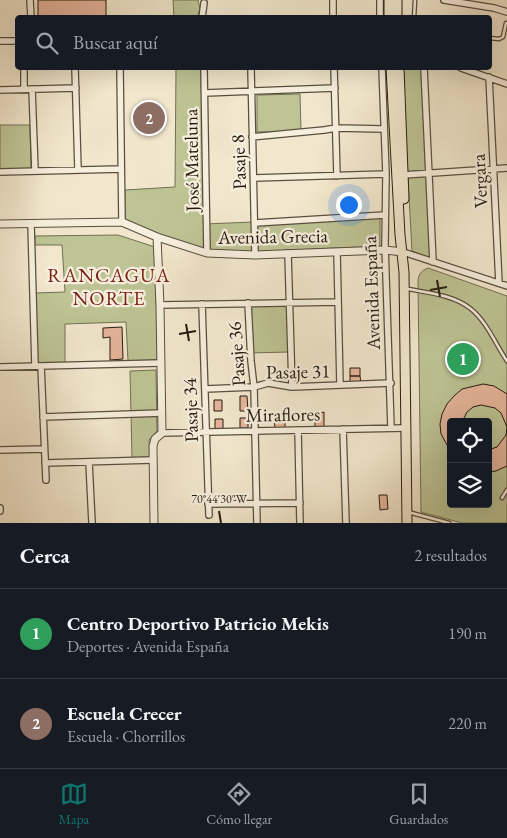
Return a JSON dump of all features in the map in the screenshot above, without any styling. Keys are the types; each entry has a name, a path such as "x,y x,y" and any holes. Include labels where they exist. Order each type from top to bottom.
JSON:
{"main road":[{"path":"389,0 389,15"},
{"path":"397,0 398,15"},
{"name":"Avenida España","path":"391,70 404,289 407,523"},
{"name":"Avenida España","path":"399,70 405,237 402,252"}],"street":[{"path":"30,0 30,15"},
{"path":"333,0 333,15"},
{"path":"380,0 380,15"},
{"path":"444,0 507,12"},
{"path":"202,15 203,1"},
{"path":"0,41 15,40"},
{"path":"24,70 24,90"},
{"path":"75,70 78,170"},
{"path":"120,70 122,222"},
{"name":"José Mateluna","path":"204,70 207,253"},
{"name":"Pasaje 8","path":"251,70 255,255"},
{"path":"334,70 337,176"},
{"name":"Avenida España","path":"382,70 386,174 385,250 391,428"},
{"path":"424,70 433,262"},
{"path":"467,70 507,84"},
{"name":"Vergara","path":"489,78 499,283"},
{"path":"0,90 76,88"},
{"path":"205,93 335,88"},
{"path":"32,90 35,171"},
{"path":"252,137 336,128 383,129"},
{"path":"0,172 121,168"},
{"path":"403,175 507,168"},
{"path":"254,178 386,174"},
{"path":"254,223 385,215"},
{"name":"Avenida Grecia","path":"0,224 122,222 157,237 207,253 255,255 385,250 402,252"},
{"path":"31,224 46,480"},
{"path":"154,523 152,460 154,442 162,433 157,237"},
{"path":"337,252 340,385"},
{"path":"402,252 507,286"},
{"path":"288,253 292,386"},
{"path":"160,305 338,302"},
{"name":"Pasaje 36","path":"248,303 250,361 254,388 256,523"},
{"name":"Pasaje 34","path":"202,304 209,515"},
{"path":"0,367 161,363"},
{"name":"Pasaje 31","path":"205,389 254,388 268,383 292,386 391,384"},
{"path":"43,417 162,413"},
{"name":"Miraflores","path":"162,433 406,428"},
{"path":"343,429 346,523"},
{"path":"298,430 300,523"},
{"path":"0,450 44,449"},
{"path":"45,463 152,460"},
{"path":"89,462 92,523"},
{"path":"208,504 300,503"}],"lane":[{"path":"414,15 415,0"},
{"path":"492,38 499,39 503,37 506,23"},
{"path":"404,289 440,295 453,299 471,309 487,328 507,362"},
{"path":"502,498 507,490"},
{"path":"407,512 449,523"}],"green space":[{"path":"173,0 198,0 200,9 198,15 174,15"},
{"path":"176,70 201,70 204,224 380,217 380,246 250,252 209,250 158,236 124,221 125,190 175,187"},
{"path":"402,70 426,70 435,260 412,251"},
{"path":"300,94 301,131 257,132 257,95"},
{"path":"0,125 30,125 31,170 0,170"},
{"path":"118,235 155,247 158,360 128,361 126,322 65,324 65,363 37,363 36,293 65,292 62,245 35,245 35,236"},
{"path":"428,268 507,296 507,523 462,523 421,512 418,283 419,275"},
{"path":"249,305 288,305 289,352 250,353"},
{"path":"156,370 157,431 149,440 150,457 132,458 130,371"}],"building":[{"path":"38,0 106,0 106,15 38,15"},
{"path":"122,327 123,359 110,360 110,337 103,338 103,328"},
{"path":"350,368 360,368 360,376 350,376"},
{"path":"350,376 360,376 361,383 350,383"},
{"path":"483,384 494,386 507,394 507,427 501,413 495,408 481,405 473,407 464,418 447,418 447,445 441,434 442,414 447,404 462,389"},
{"path":"240,396 247,396 248,411 240,411"},
{"path":"214,400 222,400 222,411 214,411"},
{"path":"324,412 324,428 315,428 315,418 320,418 320,413"},
{"path":"240,418 248,418 248,428 240,428"},
{"path":"215,419 223,419 223,429 215,429"},
{"path":"274,419 285,419 285,428 275,428"},
{"path":"507,427 507,466 492,472 492,449 497,447 506,435"},
{"path":"379,495 387,495 388,509 380,510"}],"place":[{"name":"Escuela Crecer","path":"149,118"},
{"name":"Centro Deportivo Patricio Mekis","path":"463,359"}],"district":[{"name":"RANCAGUA NORTE","path":"109,286"}]}
